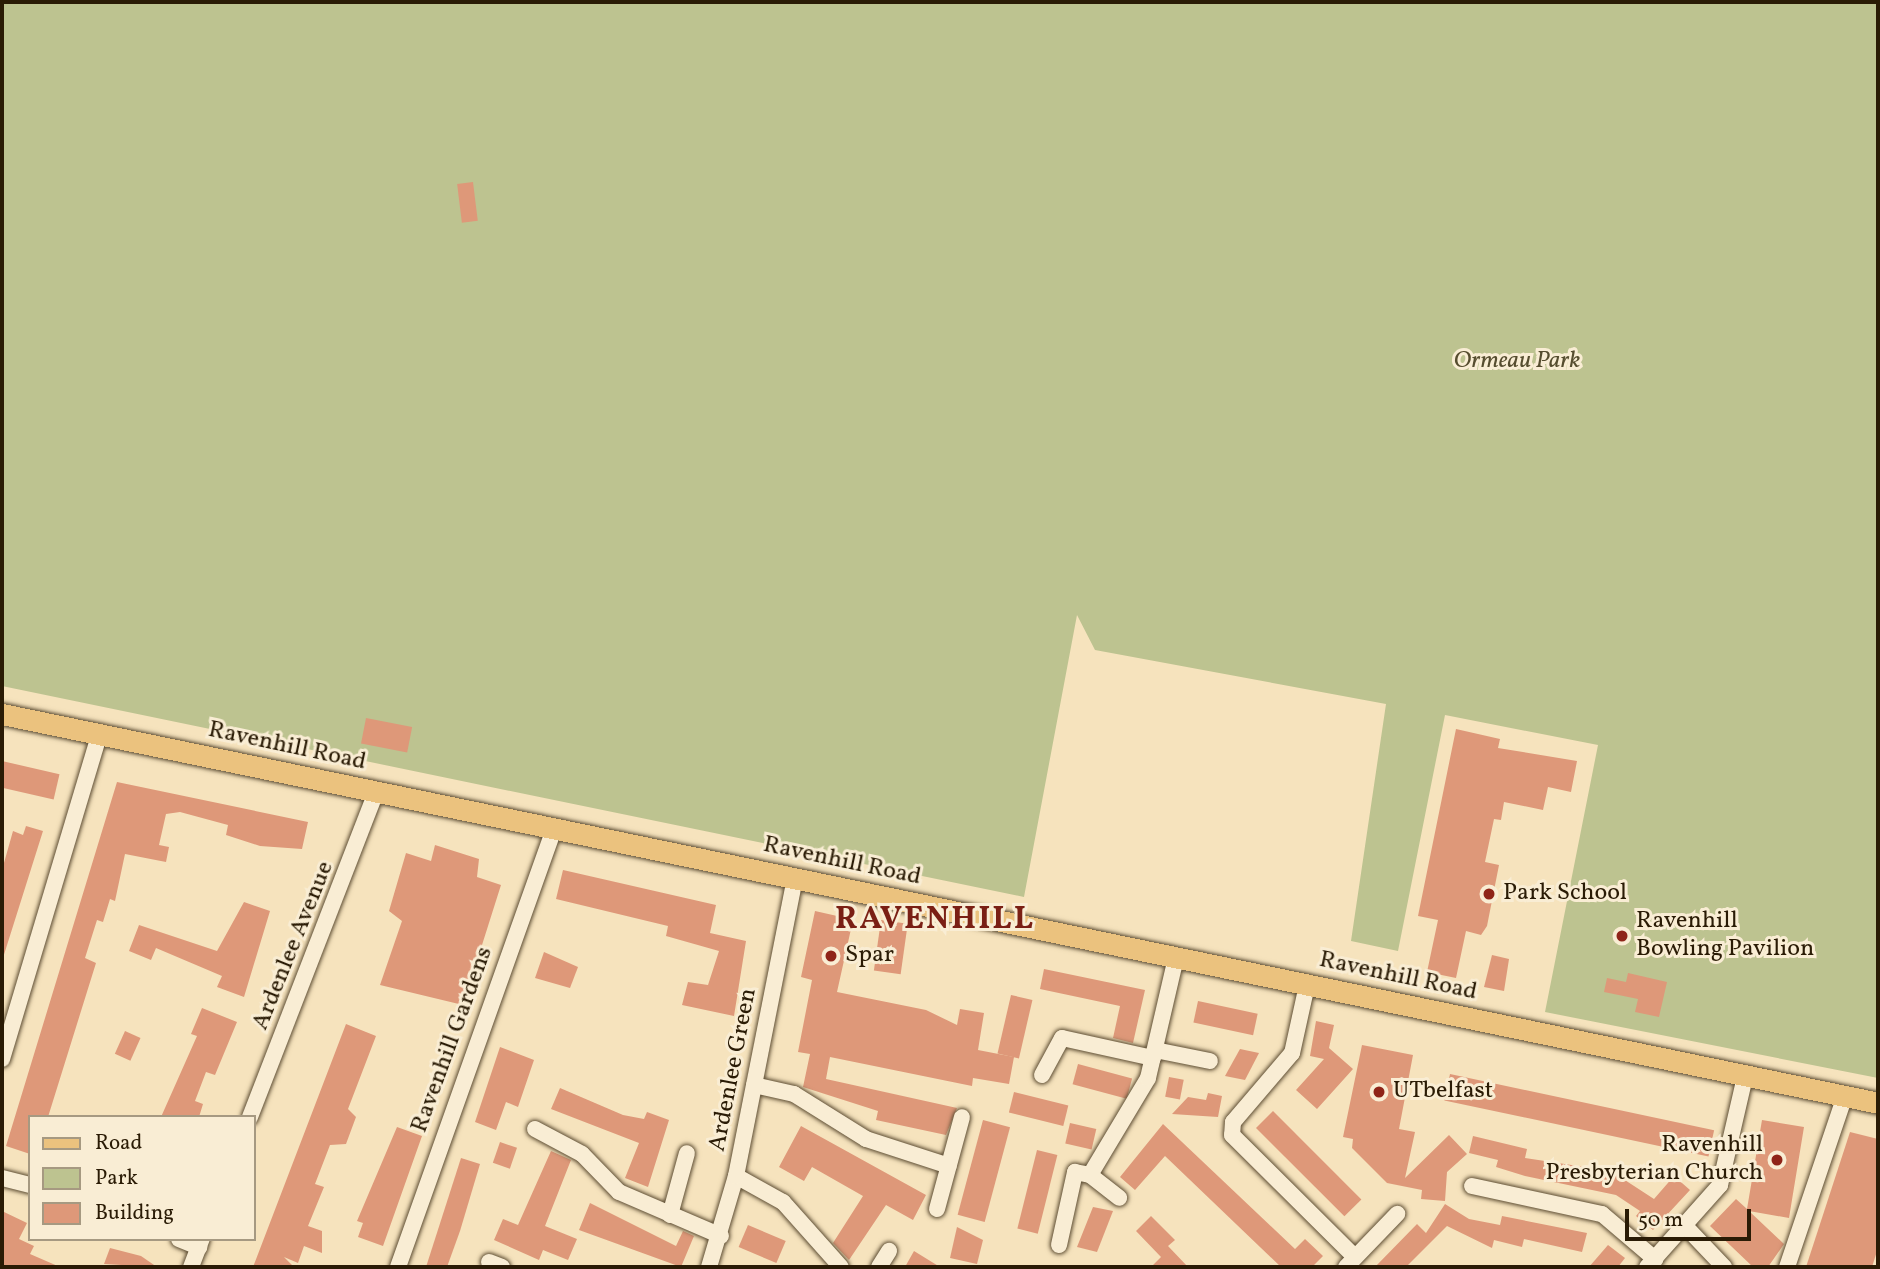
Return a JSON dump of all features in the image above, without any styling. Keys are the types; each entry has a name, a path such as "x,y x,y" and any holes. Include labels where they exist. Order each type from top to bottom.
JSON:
{"main road":[{"name":"Ravenhill Road","path":"2,714 1878,1103"}],"street":[{"path":"2,1059 100,735"},
{"name":"Ardenlee Avenue","path":"251,1115 376,792"},
{"name":"Ravenhill Gardens","path":"398,1267 554,829"},
{"name":"Ardenlee Green","path":"709,1267 721,1236 736,1176 795,879"},
{"path":"1090,1175 1140,1093 1154,1054 1176,958"},
{"path":"1307,985 1292,1053 1233,1122 1232,1135 1350,1262 1397,1214"},
{"path":"1042,1075 1062,1038 1210,1061"},
{"path":"1472,1186 1602,1214 1651,1263 1685,1226 1727,1172 1745,1077"},
{"path":"754,1085 794,1094 878,1144 949,1166"},
{"path":"1787,1267 1844,1096"},
{"path":"937,1209 962,1117"},
{"path":"535,1129 582,1154 619,1192 721,1236"},
{"path":"670,1215 687,1153"},
{"path":"1059,1245 1075,1172 1090,1175 1119,1198"},
{"path":"736,1176 783,1202 841,1267"},
{"path":"2,1178 28,1184"},
{"path":"1685,1226 1724,1267"},
{"path":"191,1267 200,1243"},
{"path":"879,1267 889,1251"}],"green space":[{"name":"Ormeau Park","path":"2,2 1878,2 1878,1078 1545,1012 1598,745 1445,715 1398,951 1351,941 1386,704 1095,650 1077,615 1024,897 2,686"}],"building":[{"path":"473,182 478,221 462,223 457,184"},
{"path":"366,718 412,727 407,752 361,744"},
{"path":"1456,729 1500,739 1498,748 1577,761 1571,792 1548,787 1543,810 1504,802 1501,820 1494,819 1485,862 1499,865 1487,926 1481,935 1466,931 1456,978 1427,972 1438,920 1418,916"},
{"path":"2,761 59,774 54,800 2,788"},
{"path":"117,782 308,822 302,849 260,846 226,835 228,825 180,812 166,814 159,845 169,847 166,862 125,854 115,901 110,899 103,922 97,920 85,958 96,963 49,1115 28,1115 28,1153 6,1146"},
{"path":"26,826 43,831 2,961 2,870 13,831 23,835"},
{"path":"435,845 479,859 477,877 501,885 463,1005 380,985 402,921 389,911 406,853 431,861"},
{"path":"563,870 716,905 710,933 746,941 734,1016 682,1005 688,982 708,985 719,951 666,936 668,926 556,899"},
{"path":"244,902 270,911 244,997 217,987 222,976 156,948 151,960 129,951 139,925 217,951"},
{"path":"815,911 846,918 851,929 837,992 926,1010 957,1025 960,1009 984,1013 978,1050 1014,1057 1009,1084 973,1078 972,1086 830,1057 826,1079 957,1108 946,1135 876,1120 878,1111 803,1087 810,1054 798,1052 812,980 801,977"},
{"path":"881,920 908,924 901,974 874,971"},
{"path":"544,952 578,967 570,988 535,978"},
{"path":"1492,955 1509,959 1504,991 1484,987"},
{"path":"1044,969 1145,990 1133,1043 1113,1038 1120,1006 1040,989"},
{"path":"1628,973 1667,982 1659,1017 1635,1012 1638,999 1604,992 1607,978 1626,982"},
{"path":"1011,995 1032,1000 1019,1058 998,1053"},
{"path":"1198,1001 1258,1014 1253,1035 1193,1023"},
{"path":"202,1008 237,1022 215,1075 206,1072 195,1101 203,1104 200,1115 162,1115 197,1036 191,1034"},
{"path":"1316,1021 1334,1025 1329,1048 1353,1069 1317,1109 1296,1090 1324,1059 1310,1056"},
{"path":"346,1024 376,1036 348,1109 356,1117 346,1144 330,1145 315,1184 324,1187 308,1226 322,1231 322,1253 304,1246 298,1263 284,1257 294,1267 253,1267"},
{"path":"125,1031 141,1038 130,1061 115,1054"},
{"name":"UTbelfast","path":"1362,1045 1413,1055 1399,1129 1415,1132 1405,1178 1449,1135 1467,1154 1447,1172 1445,1201 1421,1199 1422,1190 1387,1183 1352,1148 1353,1139 1343,1137"},
{"path":"500,1047 534,1060 518,1107 506,1102 496,1130 475,1122"},
{"path":"1240,1049 1259,1053 1245,1080 1225,1076"},
{"path":"1078,1064 1132,1078 1127,1099 1073,1084"},
{"path":"1450,1074 1714,1130 1708,1157 1444,1100"},
{"path":"1169,1077 1184,1080 1180,1099 1165,1097"},
{"path":"560,1088 623,1115 644,1119 647,1112 669,1120 648,1187 625,1178 639,1143 551,1109"},
{"path":"1014,1092 1068,1106 1063,1126 1009,1112"},
{"path":"1208,1093 1222,1096 1218,1117 1172,1114 1188,1097 1206,1100"},
{"path":"1273,1111 1361,1199 1344,1216 1256,1128"},
{"path":"983,1120 1010,1127 985,1222 958,1215"},
{"path":"1762,1120 1804,1127 1789,1218 1749,1211 1784,1244 1768,1267 1753,1267 1710,1226 1736,1199 1747,1209"},
{"path":"1070,1123 1096,1129 1092,1150 1065,1143"},
{"path":"1163,1124 1295,1249 1305,1239 1323,1256 1312,1267 1281,1267 1165,1156 1135,1190 1120,1177"},
{"path":"801,1126 926,1195 913,1220 886,1205 849,1260 833,1243 863,1196 812,1167 804,1181 779,1167"},
{"path":"397,1127 422,1136 383,1246 358,1237 363,1223 357,1221"},
{"path":"1850,1132 1878,1139 1878,1248 1872,1267 1806,1267"},
{"path":"1473,1136 1527,1149 1525,1158 1611,1171 1654,1199 1674,1176 1690,1190 1653,1230 1636,1216 1640,1211 1616,1195 1525,1176 1496,1167 1498,1160 1469,1153"},
{"path":"500,1142 517,1148 510,1169 493,1163"},
{"path":"1037,1150 1057,1155 1038,1234 1017,1229"},
{"path":"551,1151 571,1160 545,1226 577,1239 568,1260 543,1250 539,1260 494,1240 503,1219 518,1225"},
{"path":"461,1158 480,1164 460,1231 447,1267 426,1267"},
{"path":"590,1203 676,1246 683,1231 694,1236 681,1267 579,1230"},
{"path":"1445,1204 1469,1219 1500,1225 1502,1216 1587,1233 1582,1252 1524,1239 1522,1247 1494,1240 1492,1248 1447,1226 1406,1267 1375,1267 1417,1224 1426,1233"},
{"path":"1093,1207 1113,1211 1097,1252 1077,1247"},
{"path":"2,1211 27,1223 19,1239 34,1246 30,1254 60,1267 2,1267"},
{"path":"1151,1216 1175,1240 1168,1246 1188,1267 1151,1267 1161,1257 1136,1231"},
{"path":"748,1225 786,1241 776,1263 739,1247"},
{"path":"957,1227 983,1240 977,1264 950,1258"},
{"path":"1608,1245 1625,1258 1618,1267 1589,1267"},
{"path":"110,1248 141,1256 157,1267 104,1264"},
{"path":"914,1251 940,1267 905,1267"}],"place":[{"name":"Park School","path":"1489,894"},
{"name":"Ravenhill Bowling Pavilion","path":"1622,936"},
{"name":"Spar","path":"831,956"},
{"name":"UTbelfast","path":"1379,1092"},
{"name":"Ravenhill Presbyterian Church","path":"1777,1160"}],"district":[{"name":"RAVENHILL","path":"935,920"}]}
